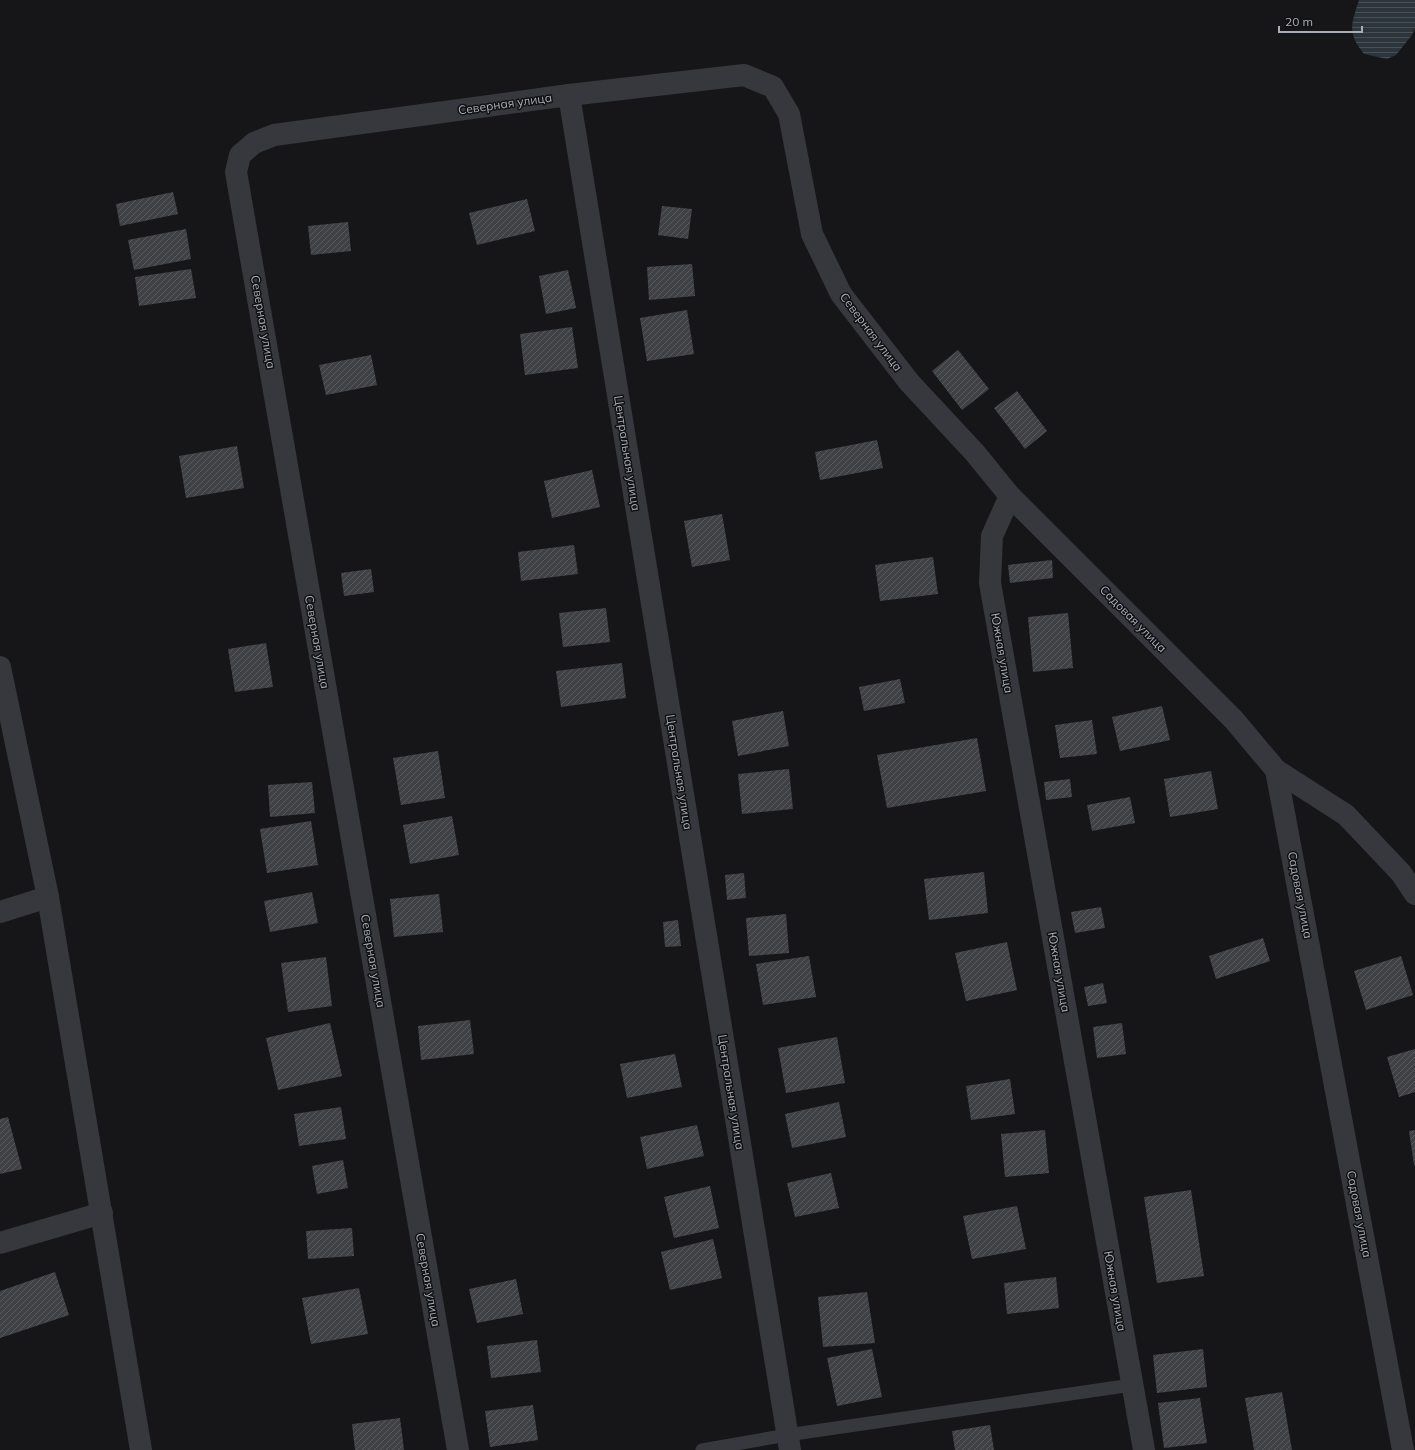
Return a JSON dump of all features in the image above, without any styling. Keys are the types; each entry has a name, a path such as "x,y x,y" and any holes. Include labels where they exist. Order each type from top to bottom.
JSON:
{"street":[{"name":"Северная улица","path":"458,1450 236,172 240,155 254,143 274,135 569,95 744,75 773,87 789,114 812,234 841,294 909,382 975,453"},
{"name":"Центральная улица","path":"569,95 788,1443"},
{"name":"Садовая улица","path":"975,453 1010,496 1234,720 1276,770 1403,1450"},
{"name":"Южная улица","path":"1010,496 992,536 990,583 1144,1450"},
{"path":"0,667 48,897 141,1450"},
{"path":"1276,770 1346,815 1401,873 1415,894"},
{"path":"0,912 48,897"},
{"path":"0,1243 102,1213"}],"lane":[{"path":"702,1450 788,1443 1132,1385"}],"shaded area":[{"path":"1359,0 1415,0 1415,28 1412,35 1396,55 1387,59 1364,54 1355,40 1352,28"}],"building":[{"path":"173,192 178,214 120,226 116,204"},
{"path":"527,199 535,231 477,245 469,213"},
{"path":"662,206 692,209 688,239 658,235"},
{"path":"348,222 351,251 311,255 308,226"},
{"path":"186,229 191,259 134,270 128,240"},
{"path":"692,264 695,296 649,300 647,267"},
{"path":"191,269 196,298 139,306 135,277"},
{"path":"568,270 576,308 546,314 539,276"},
{"path":"687,310 694,354 647,361 640,318"},
{"path":"572,327 578,368 525,375 520,334"},
{"path":"958,350 989,389 962,410 932,371"},
{"path":"371,355 377,385 326,395 319,365"},
{"path":"1017,391 1047,431 1025,449 994,408"},
{"path":"877,440 883,468 820,480 815,452"},
{"path":"237,446 244,488 186,498 179,456"},
{"path":"592,470 600,507 552,518 544,481"},
{"path":"722,514 730,560 692,567 684,521"},
{"path":"574,545 578,574 521,581 518,552"},
{"path":"933,557 938,594 880,601 875,565"},
{"path":"1052,560 1053,578 1010,583 1008,565"},
{"path":"371,569 374,592 344,596 341,573"},
{"path":"606,608 610,642 563,647 559,613"},
{"path":"1068,613 1073,668 1033,672 1028,617"},
{"path":"266,643 273,687 235,692 228,649"},
{"path":"622,663 626,698 561,707 556,671"},
{"path":"900,679 905,703 864,711 859,687"},
{"path":"1162,706 1170,740 1120,751 1112,717"},
{"path":"783,711 789,746 738,756 732,721"},
{"path":"1092,720 1097,754 1060,758 1055,725"},
{"path":"977,738 986,791 887,808 877,755"},
{"path":"438,751 445,798 401,805 393,758"},
{"path":"789,769 793,809 742,814 738,774"},
{"path":"1211,771 1218,809 1170,817 1164,779"},
{"path":"1070,779 1072,797 1046,800 1044,782"},
{"path":"312,782 315,813 270,817 268,785"},
{"path":"1130,797 1135,823 1092,831 1087,805"},
{"path":"452,816 459,855 410,864 403,825"},
{"path":"311,821 318,865 267,873 260,829"},
{"path":"984,872 988,913 929,920 924,879"},
{"path":"744,873 746,898 727,900 725,875"},
{"path":"312,892 318,923 270,932 264,901"},
{"path":"439,894 443,932 394,937 390,899"},
{"path":"1101,907 1105,928 1075,933 1071,912"},
{"path":"786,914 789,953 749,956 746,918"},
{"path":"678,920 681,946 665,947 663,922"},
{"path":"1263,938 1270,961 1216,979 1209,956"},
{"path":"1007,942 1017,990 966,1001 955,953"},
{"path":"809,956 816,997 763,1005 756,964"},
{"path":"1401,956 1413,995 1366,1010 1354,971"},
{"path":"326,957 332,1006 288,1012 281,963"},
{"path":"1103,983 1107,1003 1088,1006 1084,987"},
{"path":"470,1020 474,1054 421,1060 418,1026"},
{"path":"330,1023 342,1076 278,1090 266,1038"},
{"path":"1122,1023 1126,1054 1097,1058 1093,1027"},
{"path":"837,1037 845,1083 786,1093 778,1048"},
{"path":"1415,1049 1415,1092 1399,1097 1387,1057"},
{"path":"675,1054 682,1087 627,1098 620,1064"},
{"path":"1010,1079 1015,1114 971,1120 966,1086"},
{"path":"839,1102 846,1137 792,1148 785,1114"},
{"path":"341,1107 346,1139 299,1146 294,1114"},
{"path":"8,1117 22,1169 0,1174 0,1119"},
{"path":"697,1125 704,1156 647,1169 640,1137"},
{"path":"1045,1130 1049,1173 1005,1177 1001,1134"},
{"path":"1415,1130 1415,1165 1414,1165 1409,1131"},
{"path":"343,1160 348,1188 317,1194 312,1166"},
{"path":"831,1173 839,1208 795,1217 787,1183"},
{"path":"710,1186 719,1228 674,1238 664,1197"},
{"path":"1191,1190 1204,1276 1157,1283 1144,1197"},
{"path":"1017,1206 1026,1249 972,1259 963,1216"},
{"path":"352,1228 354,1256 308,1259 306,1231"},
{"path":"713,1239 722,1278 670,1290 661,1252"},
{"path":"55,1272 69,1315 0,1338 0,1291"},
{"path":"1056,1277 1059,1308 1007,1314 1004,1283"},
{"path":"516,1279 523,1314 477,1323 469,1289"},
{"path":"359,1288 368,1334 311,1344 302,1298"},
{"path":"867,1292 875,1343 823,1347 818,1297"},
{"path":"537,1340 541,1372 491,1378 487,1346"},
{"path":"872,1349 882,1397 837,1406 827,1358"},
{"path":"1203,1349 1207,1387 1157,1393 1153,1355"},
{"path":"1282,1392 1292,1450 1254,1450 1245,1398"},
{"path":"1200,1398 1207,1443 1164,1448 1158,1403"},
{"path":"533,1405 538,1440 490,1447 485,1411"},
{"path":"400,1418 404,1450 355,1450 352,1424"},
{"path":"990,1425 994,1450 955,1450 952,1431"}]}
